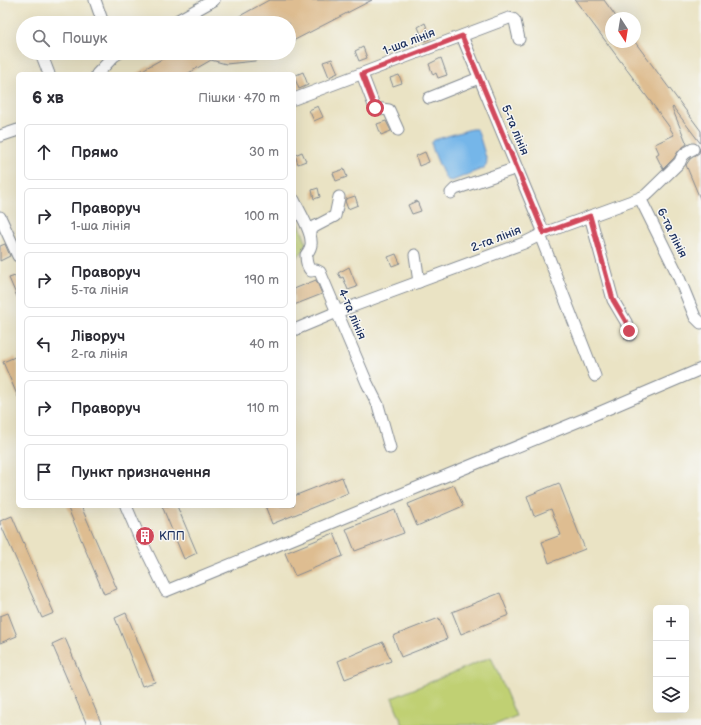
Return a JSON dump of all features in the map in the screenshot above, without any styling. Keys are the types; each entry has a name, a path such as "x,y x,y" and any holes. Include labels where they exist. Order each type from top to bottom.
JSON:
{"street":[{"path":"95,0 101,16"},
{"path":"185,16 214,0"},
{"name":"1-ша лінія","path":"296,98 509,18 515,21 519,39"},
{"name":"5-та лінія","path":"462,36 542,234 595,376"},
{"path":"44,60 48,72"},
{"path":"99,72 110,60"},
{"path":"362,74 375,108 389,110 398,130"},
{"path":"429,98 479,78"},
{"path":"0,136 16,131"},
{"name":"2-га лінія","path":"296,329 337,312 640,198 646,195 680,162 684,154 694,149"},
{"path":"451,193 455,189 516,168"},
{"path":"309,230 335,216 339,197"},
{"name":"6-та лінія","path":"640,198 677,273 695,317 701,323"},
{"name":"4-та лінія","path":"296,204 309,230 311,241 310,250 306,255 306,262 311,271 316,270 320,272 367,383 378,405 390,448"},
{"path":"590,216 613,300 626,322 630,335"},
{"path":"0,217 16,251"},
{"path":"416,255 419,282"},
{"path":"127,508 166,591 570,425 701,369"}],"green space":[{"path":"296,216 306,242 304,250 296,258"},
{"path":"491,657 516,716 495,725 403,725 392,698"}],"water":[{"path":"471,129 476,129 478,131 487,161 486,165 484,168 452,181 447,180 436,157 432,143 434,140"}],"building":[{"path":"269,0 372,0 296,39 296,16 240,16"},
{"path":"575,0 604,0 613,12 605,12 605,40"},
{"path":"425,23 431,38 424,41 418,27"},
{"path":"363,47 367,58 359,61 355,51"},
{"path":"611,48 639,48 701,131 701,144 673,107 672,108 687,144 679,150 674,158 663,169 656,155 659,153 655,144 674,135"},
{"path":"441,58 447,75 438,78 436,73 433,75 429,64"},
{"path":"332,59 338,73 329,77 323,62"},
{"path":"160,60 211,60 190,72 139,72"},
{"path":"211,60 257,60 255,61 226,64"},
{"path":"303,72 308,85 299,89 296,81 296,75"},
{"path":"399,75 402,83 393,86 390,78"},
{"path":"318,106 323,117 314,121 309,110"},
{"path":"386,121 391,131 381,135 377,124"},
{"path":"700,148 701,201 686,165 690,159 699,153"},
{"path":"302,152 306,161 298,164 296,155"},
{"path":"425,152 429,162 419,166 416,156"},
{"path":"344,169 347,177 336,181 333,173"},
{"path":"318,188 320,197 314,199 312,190"},
{"path":"355,196 358,205 348,209 345,201 346,199"},
{"path":"417,201 421,211 412,214 408,205"},
{"path":"5,244 10,256 0,261 0,246"},
{"path":"396,254 400,263 392,266 388,257"},
{"path":"349,267 357,287 348,290 343,277 341,278 338,273"},
{"path":"15,276 16,278 16,294 9,278"},
{"path":"316,280 322,294 296,304 296,288"},
{"path":"15,357 16,359 16,392 3,362"},
{"path":"342,477 348,493 272,524 266,508 296,508 296,495"},
{"path":"559,483 585,549 549,563 542,542 561,535 551,509 534,516 527,496"},
{"path":"454,485 463,506 417,526 408,504"},
{"path":"68,508 82,508 117,589 104,594"},
{"path":"163,508 178,508 197,553 184,559"},
{"path":"395,510 404,533 355,551 346,529"},
{"path":"12,516 54,613 42,618 0,523 0,521"},
{"path":"334,533 343,556 295,576 285,553"},
{"path":"500,593 509,615 461,634 452,612"},
{"path":"8,613 17,636 0,643 0,616"},
{"path":"126,613 155,682 142,686 115,618"},
{"path":"439,618 447,639 401,657 393,636"},
{"path":"65,638 102,725 87,725 52,644"},
{"path":"383,642 391,661 345,679 338,661"}],"place":[{"name":"КПП","path":"145,536"}],"route":[{"path":"375,108 362,74 462,36 544,233 590,216 613,300 626,322 629,331"}]}
